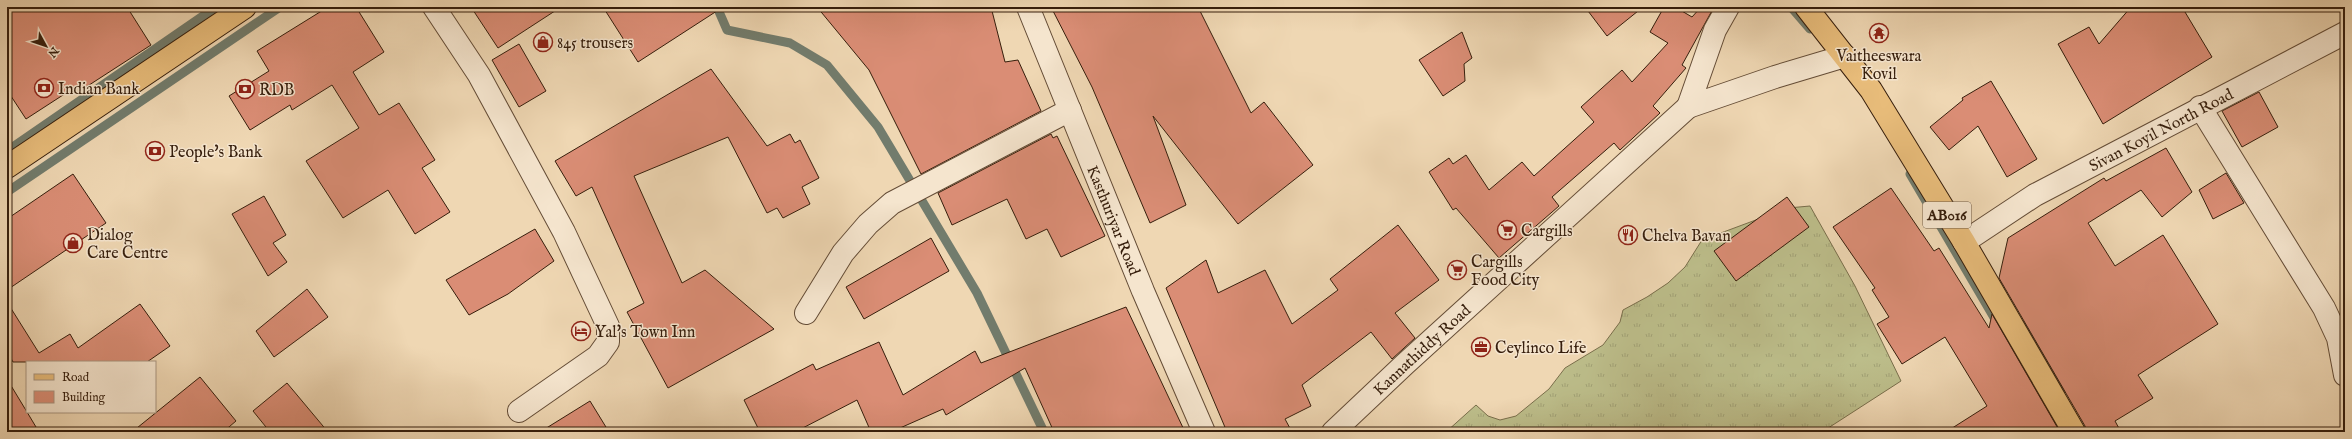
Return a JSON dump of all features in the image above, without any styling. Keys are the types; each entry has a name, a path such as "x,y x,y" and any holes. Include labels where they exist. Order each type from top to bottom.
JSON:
{"main road":[{"path":"7,167 245,7"},
{"name":"AB016","path":"1806,7 1871,90 1972,237 2074,432"}],"street":[{"path":"434,7 479,75 564,232 608,326 608,342 598,356 519,410"},
{"name":"Kasthuriyar Road","path":"1028,7 1143,291 1204,432"},
{"path":"1688,107 1715,30 1728,7"},
{"name":"Sivan Koyil North Road","path":"1972,237 2035,195 2200,107 2345,33"},
{"path":"1688,107 1775,77 1845,56"},
{"name":"Kannathiddy Road","path":"1333,432 1405,364 1688,107"},
{"path":"2200,107 2324,308 2338,338 2345,375"},
{"path":"806,313 843,253 868,224 892,203 1070,110"}],"green space":[{"path":"1810,206 1855,286 1901,381 1822,432 1446,432 1476,405 1488,416 1500,420 1516,416 1549,389 1565,368 1603,345 1620,322 1623,310 1647,297 1668,283 1685,267 1702,240 1788,208"}],"building":[{"path":"7,7 127,7 151,45 83,89 80,84 26,119 7,90"},
{"path":"328,7 356,7 384,52 353,72 379,115 399,103 435,160 422,168 450,212 415,234 388,190 343,218 306,161 359,128 332,85 292,110 290,105 250,130 229,96 269,71 257,51"},
{"path":"471,7 561,7 498,48"},
{"path":"603,7 723,7 638,62"},
{"path":"817,7 991,7 1005,62 1018,60 1041,111 921,174 869,70"},
{"path":"1051,7 1198,7 1251,113 1264,102 1313,165 1238,224 1153,116 1186,205 1150,223 1092,87"},
{"path":"1585,7 1643,7 1607,36"},
{"path":"1664,7 1675,7 1692,17 1701,7 1714,7 1682,65 1686,68 1653,106 1660,113 1620,150 1614,143 1552,197 1559,206 1499,258 1456,208 1453,210 1429,172 1449,158 1453,164 1466,155 1489,190 1522,162 1534,176 1594,122 1581,107 1622,70 1632,82 1668,43 1650,32"},
{"path":"2131,7 2182,7 2212,57 2103,124 2058,44 2089,27 2099,44"},
{"path":"1462,32 1472,58 1464,64 1465,81 1443,96 1419,60"},
{"path":"519,44 546,91 519,107 492,60"},
{"path":"711,69 767,146 790,134 795,143 800,140 819,178 802,187 810,204 783,218 777,208 767,213 728,137 634,176 682,283 705,270 774,329 668,388 627,312 644,303 592,187 576,196 555,161"},
{"path":"1991,81 2037,159 2007,177 1978,126 1949,150 1930,127 1963,100 1962,98"},
{"path":"2259,92 2278,127 2242,147 2222,111"},
{"path":"1051,134 1053,138 1057,136 1105,236 1061,257 1047,229 1026,239 1007,199 952,225 938,193"},
{"path":"2166,148 2192,192 2162,217 2141,190 2088,223 2115,266 2163,235 2218,324 2138,375 2153,398 2115,421 2121,432 2086,432 2085,426 1999,278 2008,238 2104,178 2106,181"},
{"path":"2226,173 2244,203 2213,219 2199,190"},
{"path":"73,174 106,223 7,290 7,219"},
{"path":"1891,188 1934,251 1939,248 1989,328 1992,314 2060,432 1946,432 1987,406 1945,337 1902,364 1877,324 1889,317 1872,290 1875,288 1833,227"},
{"path":"264,196 286,235 273,243 287,262 268,276 232,214"},
{"path":"1787,197 1809,227 1736,281 1714,251"},
{"path":"1398,225 1439,280 1395,313 1415,338 1392,359 1371,332 1302,385 1311,406 1285,419 1292,432 1227,432 1166,288 1206,260 1218,293 1265,270 1292,324 1338,290 1330,279"},
{"path":"535,229 554,261 508,294 469,315 446,280"},
{"path":"931,238 949,271 864,319 846,287"},
{"path":"307,289 328,317 274,357 256,331"},
{"path":"7,302 39,353 70,334 78,348 140,304 170,346 148,361 13,362 7,351"},
{"path":"1126,307 1185,432 1054,432 1025,368 946,415 943,409 891,432 871,432 857,400 795,432 760,432 744,400 813,364 816,370 879,342 903,395 975,351 981,363"},
{"path":"200,377 236,421 223,432 132,432"},
{"path":"7,379 26,410 26,413 28,413 39,432 7,432"},
{"path":"287,383 328,432 270,432 253,411"},
{"path":"590,401 609,432 540,432"}],"waterway":[{"path":"7,151 216,7"},
{"path":"7,192 280,7"},
{"path":"717,7 727,30 790,43 827,65 878,127 977,293 1044,432"},
{"path":"1791,7 1810,29"},
{"path":"1910,174 2061,432"},
{"path":"2025,325 2064,389"}],"place":[{"name":"Vaitheeswara Kovil","path":"1879,33"},
{"name":"845 trousers","path":"543,42"},
{"name":"Indian Bank","path":"44,88"},
{"name":"RDB","path":"245,89"},
{"name":"People's Bank","path":"155,151"},
{"name":"Cargills","path":"1507,230"},
{"name":"Chelva Bavan","path":"1628,235"},
{"name":"Dialog Care Centre","path":"73,243"},
{"name":"Cargills Food City","path":"1457,270"},
{"name":"Yal's Town Inn","path":"581,331"},
{"name":"Ceylinco Life","path":"1481,347"}]}
